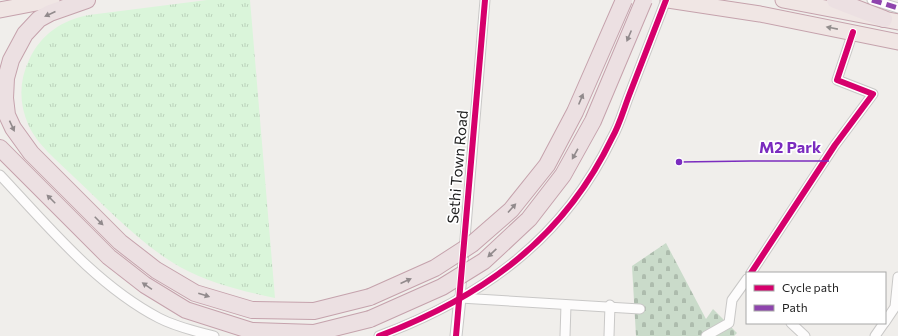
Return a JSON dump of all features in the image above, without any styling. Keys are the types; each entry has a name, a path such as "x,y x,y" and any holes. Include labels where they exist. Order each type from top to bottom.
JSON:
{"highway":[{"path":"0,10 52,0"},
{"path":"87,0 50,13 39,19 25,34 11,60 6,84 5,98 12,128 31,153 120,242 156,270 195,293 252,310 314,311 370,297 435,268 472,244 511,210 547,165 575,112 624,0"},
{"path":"0,148 109,257 146,285 186,310 252,331 314,333 370,319 442,287 484,261 529,219 563,175 593,121 644,0"},
{"path":"667,0 760,14 898,42"},
{"path":"783,0 891,21"},
{"path":"835,0 891,21"}],"street":[{"name":"Sethi Town Road","path":"456,336 485,0"},
{"path":"379,336 411,324 460,298 512,265 561,219 588,180 613,138 667,0"},
{"path":"872,0 898,8"},
{"path":"752,272 835,145 873,94 837,80 853,32"},
{"path":"0,175 80,257 113,288 159,318 176,326 214,336"},
{"path":"886,320 895,307 898,277"},
{"path":"706,336 729,323 732,300 746,282"},
{"path":"460,298 640,309"},
{"path":"565,336 566,305"},
{"path":"609,336 610,306"},
{"path":"792,324 805,336"},
{"path":"875,336 884,324"}],"green space":[{"path":"207,0 250,0 275,298 202,278 180,267 151,248 111,213 42,146 28,124 23,108 21,92 23,76 29,60 46,36 61,25 70,20 89,15"},
{"path":"666,243 706,319 713,309 737,333 734,336 636,336 632,266"}],"marked path":[{"path":"872,0 898,8"}],"cycle path":[{"path":"456,336 485,0"},
{"path":"379,336 452,303 485,283 516,261 544,235 569,206 592,174 615,133 666,0"},
{"path":"752,272 835,145 873,94 837,80 853,32"}],"place":[{"name":"M2 Park","path":"679,162"}]}
